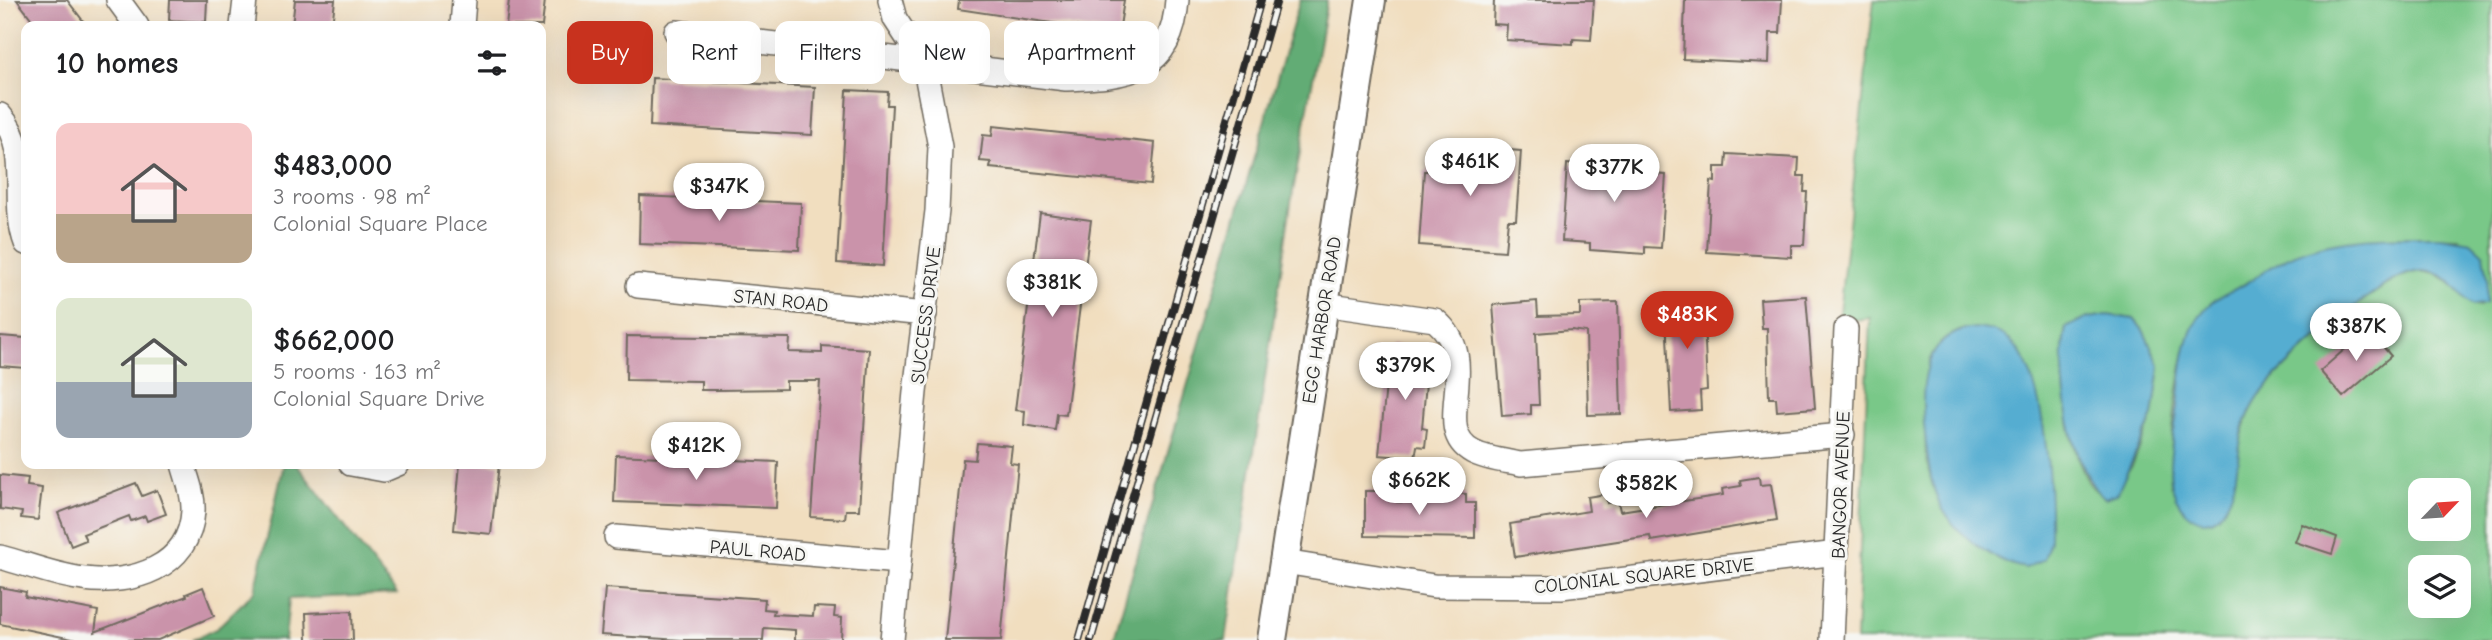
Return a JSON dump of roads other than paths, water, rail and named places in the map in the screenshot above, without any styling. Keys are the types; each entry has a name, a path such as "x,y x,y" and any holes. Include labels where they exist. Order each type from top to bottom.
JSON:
{"street":[{"path":"118,0 133,21"},
{"path":"243,21 245,0"},
{"path":"462,21 464,0"},
{"name":"SUCCESS DRIVE","path":"890,0 899,25"},
{"path":"990,70 1066,79 1119,77 1153,61 1166,49 1177,0"},
{"name":"EGG HARBOR ROAD","path":"1272,640 1371,0"},
{"path":"761,43 899,60"},
{"name":"SUCCESS DRIVE","path":"892,640 937,211 940,147 928,84"},
{"path":"0,115 13,138 19,160 21,219"},
{"name":"STAN ROAD","path":"638,286 925,314"},
{"path":"1323,304 1435,320 1448,331 1459,354 1454,426 1462,443 1474,453 1521,464 1843,435"},
{"name":"BANGOR AVENUE","path":"1832,640 1846,329"},
{"path":"0,557 82,579 117,581 163,566 174,556 187,536 193,512 184,469"},
{"name":"PAUL ROAD","path":"616,537 899,562"},
{"name":"COLONIAL SQUARE DRIVE","path":"1284,562 1434,586 1561,587 1837,553"}],"water":[{"path":"2441,237 2471,242 2484,254 2488,280 2486,304 2473,305 2448,279 2423,271 2408,274 2369,296 2307,346 2273,379 2258,398 2244,426 2235,482 2221,512 2215,518 2202,521 2190,515 2176,498 2170,464 2184,354 2197,319 2205,309 2282,261 2312,248 2367,239"},
{"path":"2107,315 2134,319 2143,330 2160,366 2153,416 2117,494 2105,498 2093,485 2075,443 2065,393 2063,346 2066,328 2084,319"},
{"path":"1975,328 1998,333 2010,340 2023,357 2040,406 2048,465 2050,541 2044,559 2026,568 1993,556 1962,533 1941,507 1931,477 1923,417 1924,383 1928,367 1943,341 1957,333"}],"railway":[{"path":"1079,640 1261,0"},
{"path":"1091,640 1277,0"}]}
